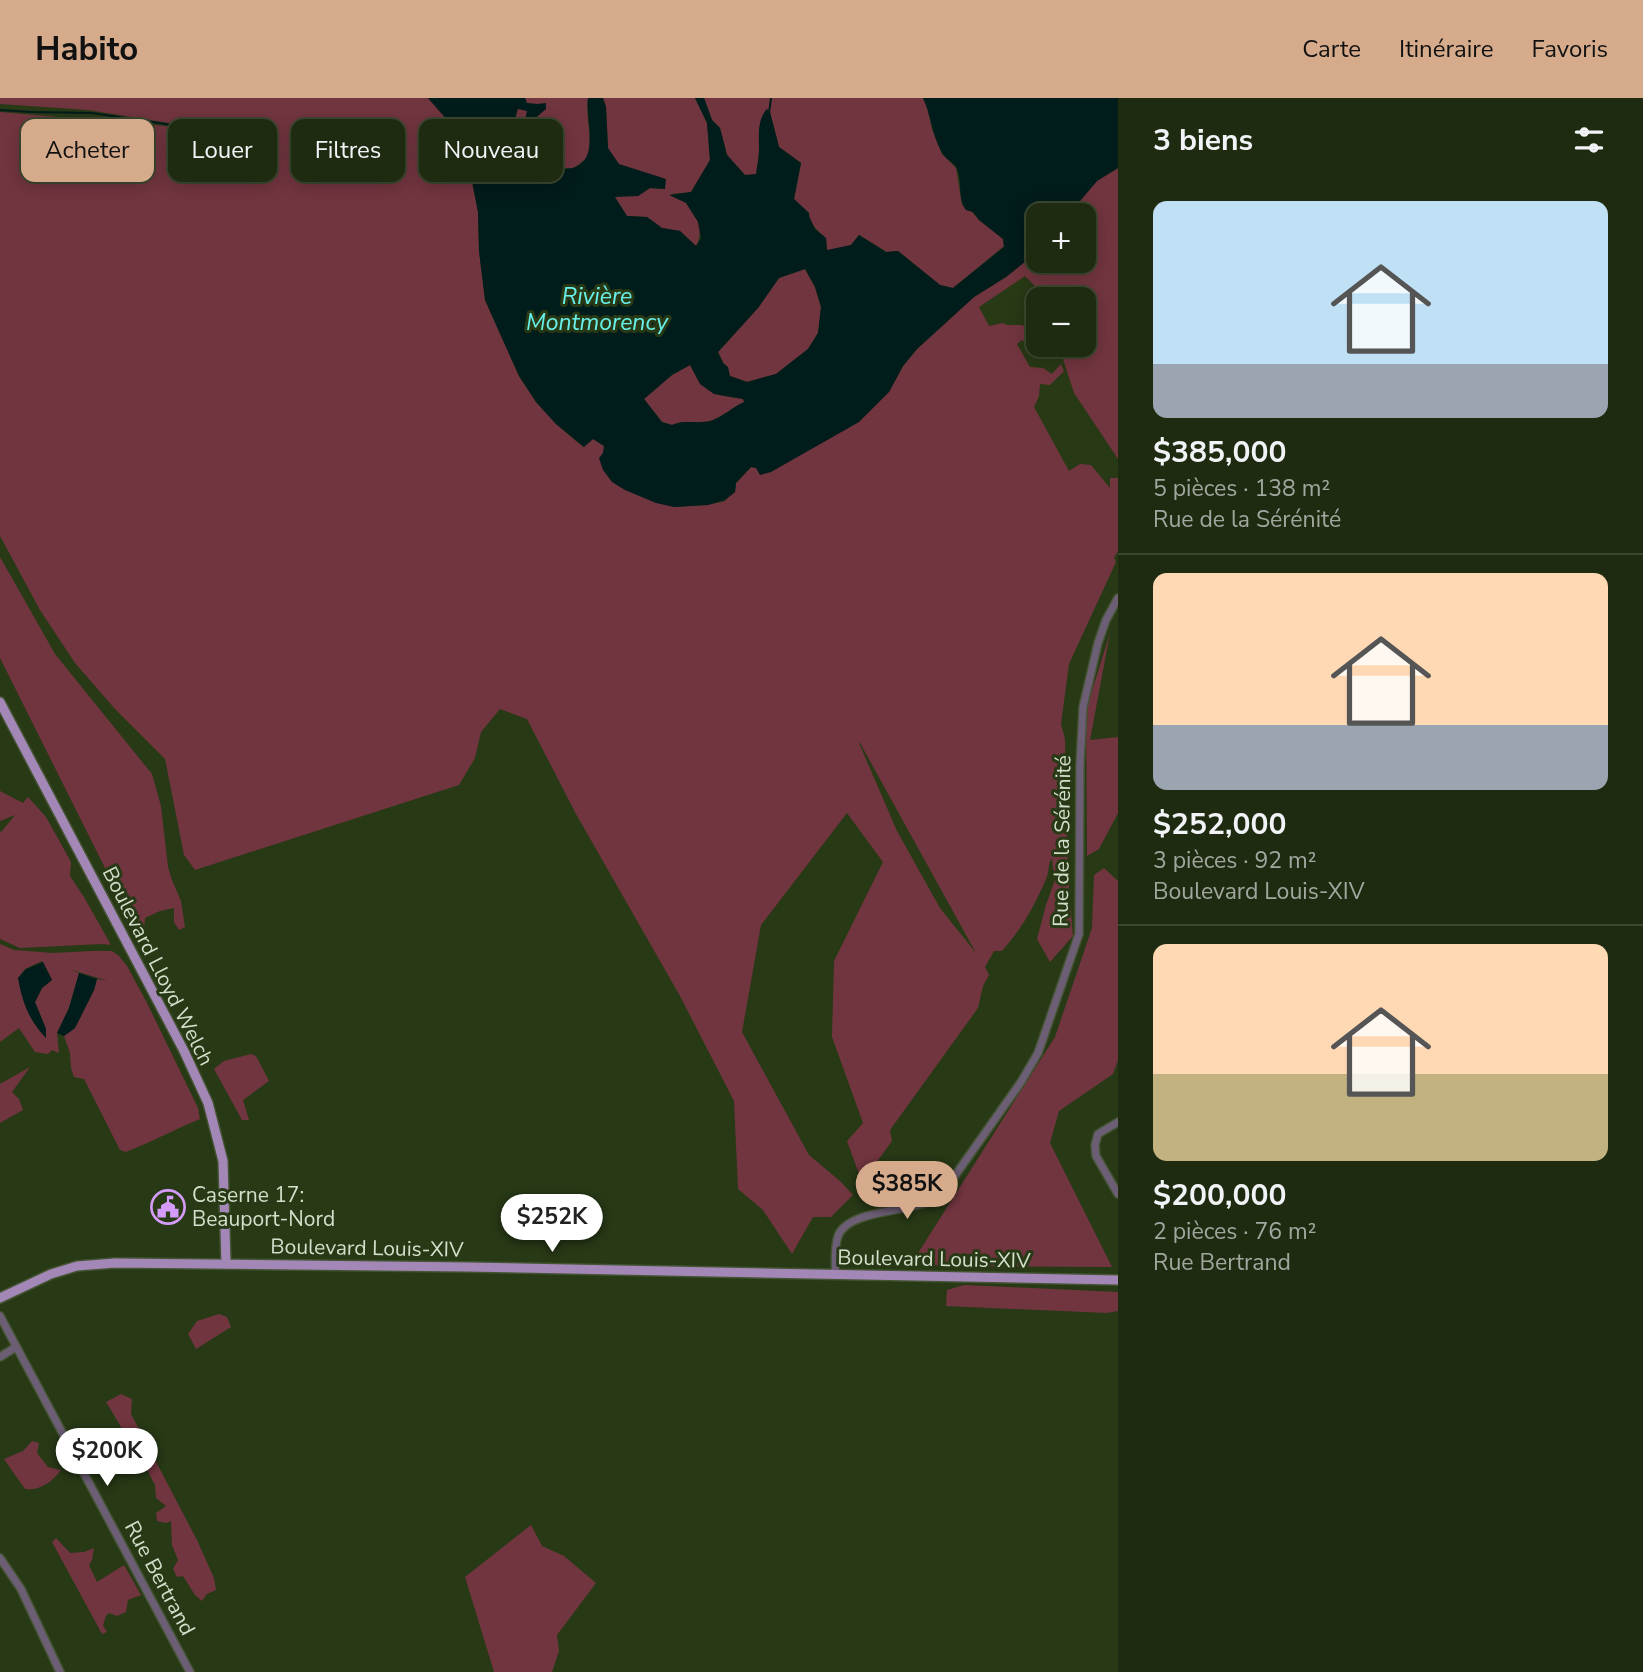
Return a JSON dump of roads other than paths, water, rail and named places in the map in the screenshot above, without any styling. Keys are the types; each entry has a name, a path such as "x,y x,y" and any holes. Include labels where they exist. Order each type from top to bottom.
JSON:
{"main road":[{"name":"Boulevard Lloyd Welch","path":"0,702 184,1051 208,1103 223,1161 226,1264"},
{"name":"Boulevard Louis-XIV","path":"0,1298 51,1274 77,1266 115,1263 1118,1280"}],"street":[{"name":"Rue de la Sérénité","path":"835,1275 839,1232 860,1219 928,1202 938,1196 1021,1082 1038,1053 1080,934 1080,765 1083,707 1098,643 1118,598"},
{"path":"1118,1122 1098,1134 1095,1145 1097,1156 1118,1194"},
{"name":"Rue Bertrand","path":"0,1316 190,1672"},
{"path":"0,1357 16,1347"},
{"path":"0,1558 20,1589 60,1672"}],"water":[{"name":"Rivière Montmorency","path":"428,98 525,98 527,103 546,103 546,109 534,119 525,119 527,111 518,109 515,117 446,119"},
{"name":"Rivière Montmorency","path":"588,98 603,98 608,148 619,164 666,179 665,189 650,188 638,196 615,197 627,216 647,217 662,228 680,231 696,246 701,238 698,222 686,203 669,195 691,192 710,160 707,123 695,98 704,98 712,120 720,128 727,155 745,175 756,174 760,123 767,109 770,112 779,147 801,163 794,199 809,213 815,229 826,238 827,250 851,245 859,235 886,252 898,251 940,285 953,288 1004,247 1003,239 963,205 958,172 941,151 923,98 1118,98 1118,168 1097,181 1078,203 1026,203 1026,261 974,297 917,349 903,366 889,392 859,422 771,472 760,475 756,468 751,467 736,483 735,492 725,500 708,505 674,507 656,503 625,490 612,482 603,470 599,458 604,446 593,439 584,447 556,424 536,402 519,376 485,300 478,212 472,182 563,182 563,169 581,164 589,148","holes":["805,269 815,287 821,307 818,333 808,349 776,374 747,382 730,376 728,367 718,352 758,308 779,278","690,365 700,384 714,394 743,399 744,402 713,420 672,425 662,422 644,399 672,375"]},
{"path":"43,962 52,980 42,988 35,1002 46,1029 46,1038 27,1010 18,978 26,969"},
{"path":"79,973 97,979 75,1028 64,1036 57,1033 69,1008"}],"waterway":[{"path":"769,113 771,98"},
{"path":"0,110 92,113 168,124"}],"place":[{"name":"Caserne 17: Beauport-Nord","path":"168,1207"}]}
